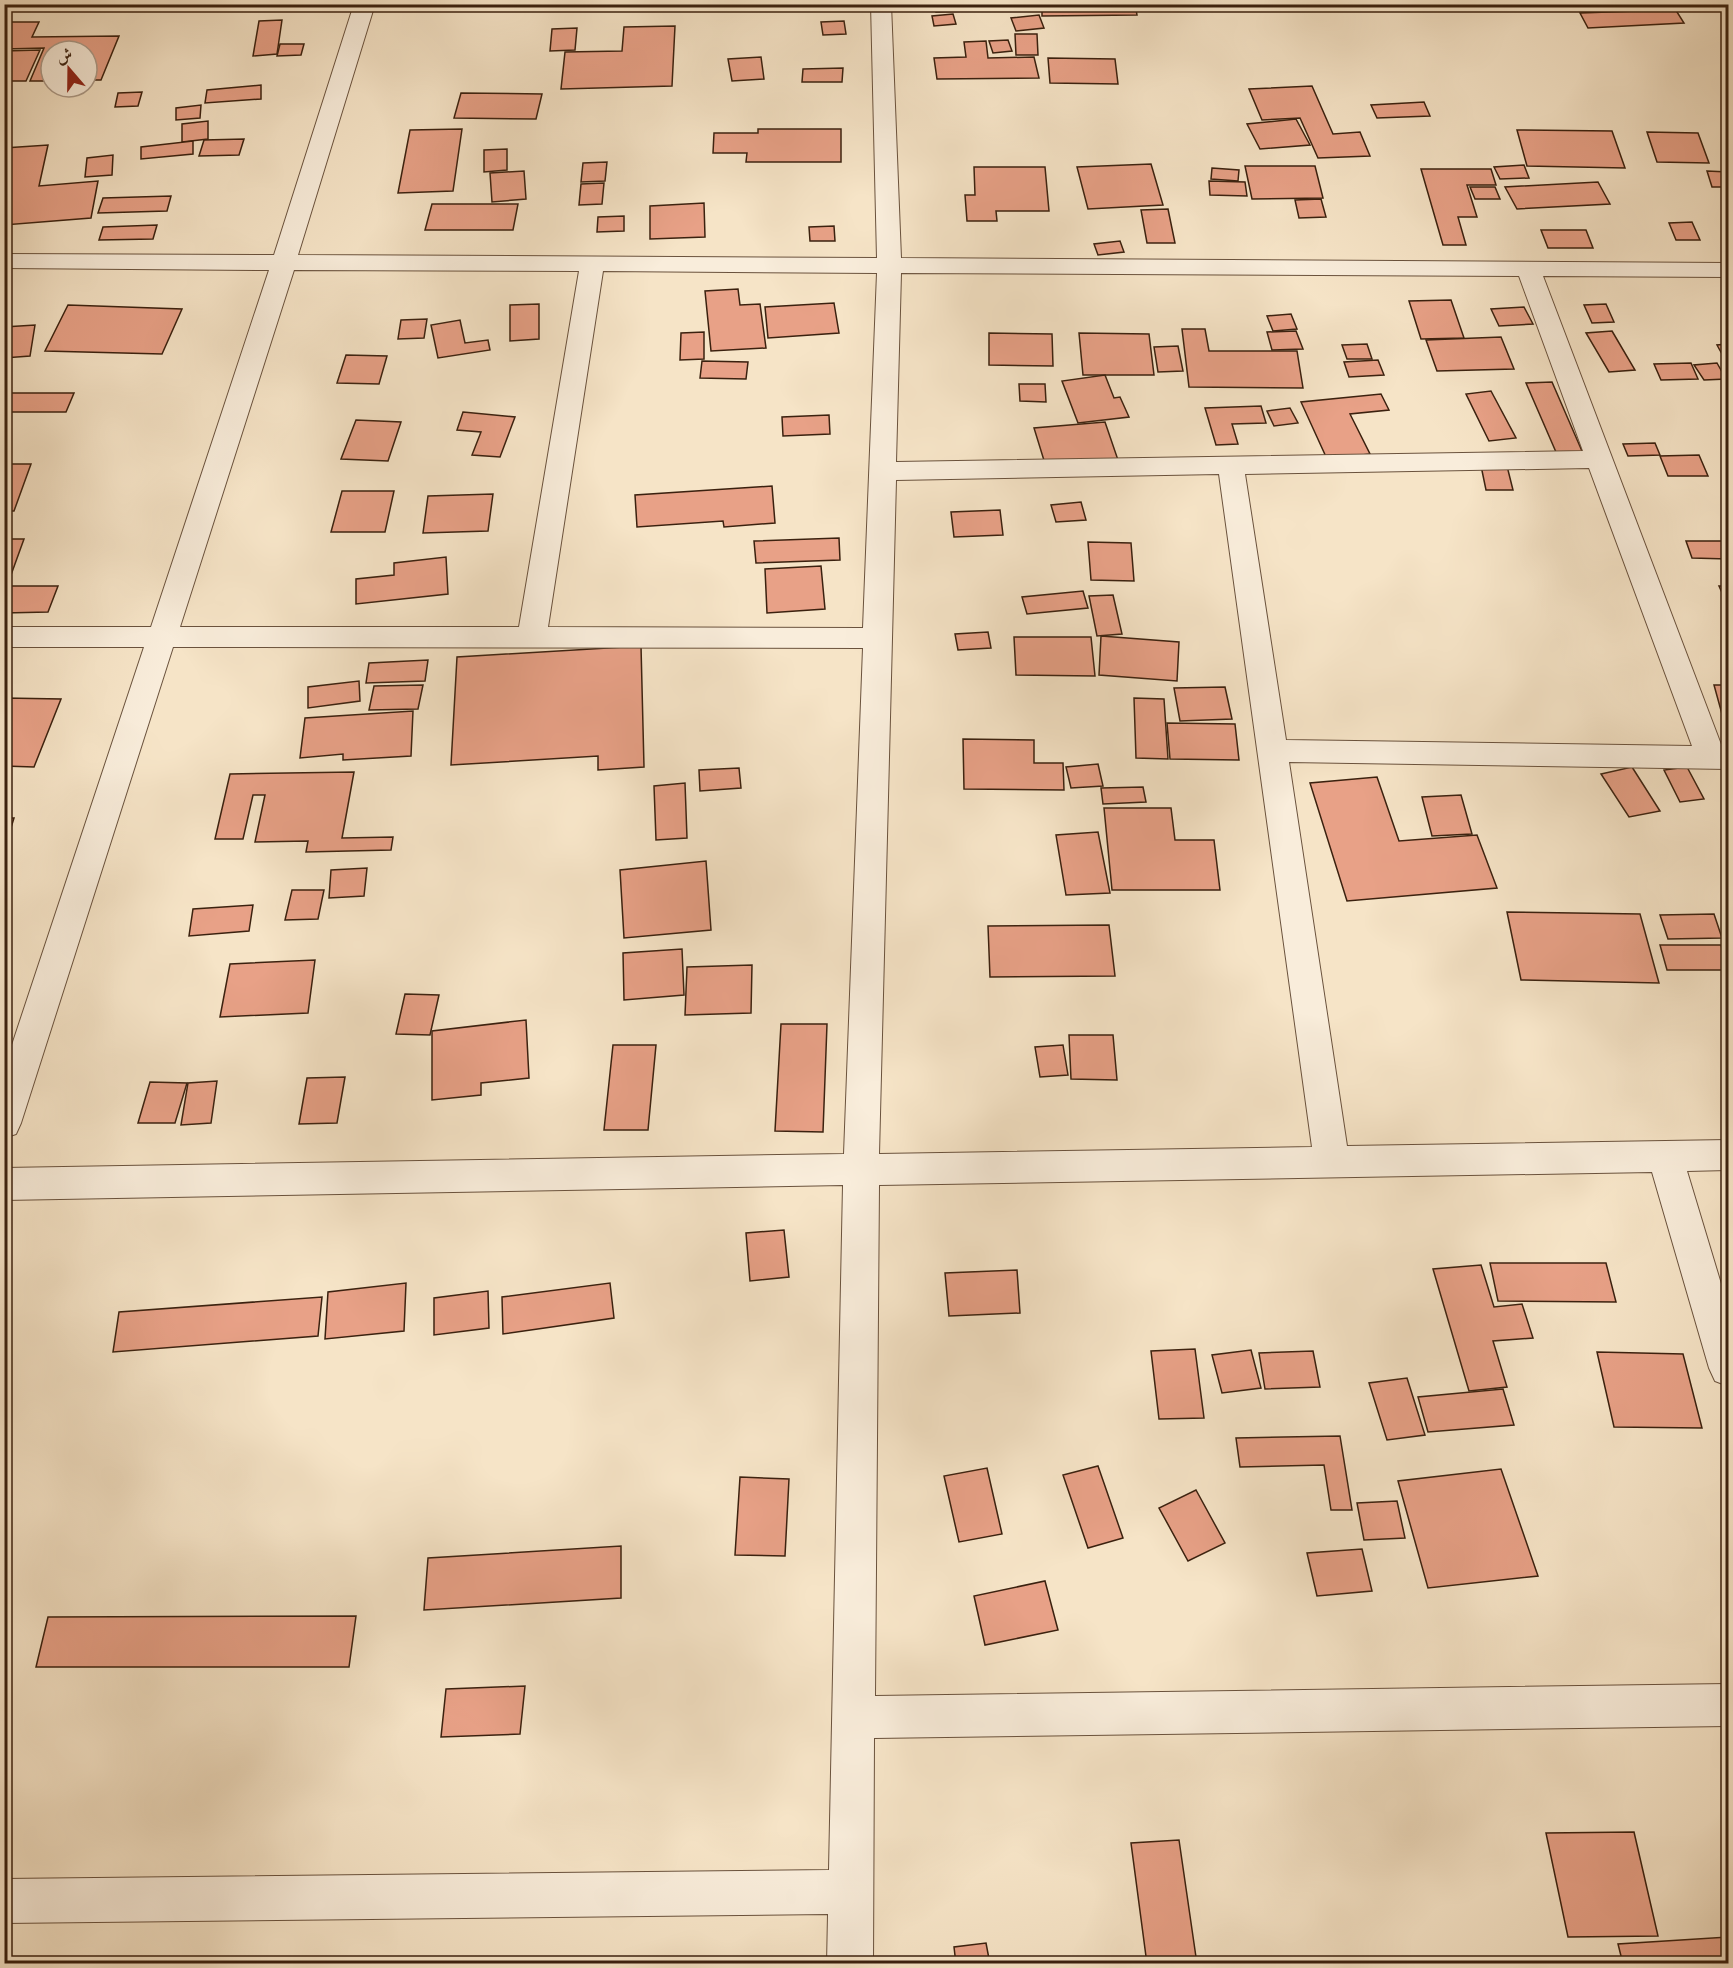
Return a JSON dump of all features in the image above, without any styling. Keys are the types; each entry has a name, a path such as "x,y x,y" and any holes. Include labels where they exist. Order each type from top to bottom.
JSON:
{"street":[{"path":"4,1123 284,262 364,4"},
{"path":"850,1964 861,1170 889,265 881,4"},
{"path":"4,261 1728,270"},
{"path":"532,638 592,264"},
{"path":"1273,751 1720,758 1598,459 1528,269"},
{"path":"883,471 1598,459"},
{"path":"1231,466 1332,1161"},
{"path":"4,637 878,638"},
{"path":"4,1184 1728,1155"},
{"path":"1665,1156 1728,1368"},
{"path":"854,1718 1728,1705"},
{"path":"4,1901 851,1892"}],"building":[{"path":"935,4 968,4 969,11 936,12"},
{"path":"971,4 998,4 998,9 971,9"},
{"path":"1000,4 1038,4 1038,8 1002,10"},
{"path":"1072,4 1135,4 1137,15 1042,16 1042,10 1073,10"},
{"path":"1632,4 1672,4 1684,23 1588,28 1580,13 1636,11"},
{"path":"953,14 956,24 934,26 932,16"},
{"path":"1039,15 1044,28 1016,31 1011,18"},
{"path":"282,20 277,54 253,56 259,21"},
{"path":"844,21 846,34 823,35 821,22"},
{"path":"11,22 39,22 32,37 119,36 101,80 99,80 99,39 39,39 39,48 4,49 4,37"},
{"path":"675,26 672,86 561,89 565,52 622,51 624,27"},
{"path":"577,28 575,50 550,51 552,29"},
{"path":"1015,34 1037,34 1038,55 1016,55"},
{"path":"1008,40 1012,51 993,53 989,41"},
{"path":"986,41 988,58 1034,57 1039,78 937,79 934,58 966,57 964,42"},
{"path":"280,44 304,44 301,55 277,56"},
{"path":"39,50 26,81 4,81 4,51"},
{"path":"761,57 764,79 732,81 728,59"},
{"path":"1048,58 1115,59 1118,84 1050,83"},
{"path":"39,60 39,81 30,81"},
{"path":"843,68 842,82 802,82 803,69"},
{"path":"261,85 261,99 205,103 207,90"},
{"path":"1312,86 1333,134 1360,132 1370,156 1318,158 1300,118 1262,120 1249,89"},
{"path":"142,92 138,106 115,107 118,93"},
{"path":"461,93 542,94 536,119 454,118"},
{"path":"1424,102 1430,116 1377,118 1371,105"},
{"path":"201,105 200,118 176,120 176,108"},
{"path":"1296,119 1310,145 1260,149 1247,124"},
{"path":"208,121 208,139 182,142 182,124"},
{"path":"462,129 453,191 398,193 410,130"},
{"path":"758,129 841,129 841,162 746,162 747,153 713,153 714,133 758,133"},
{"path":"1517,130 1612,131 1625,168 1527,166"},
{"path":"1647,132 1698,133 1709,163 1657,162"},
{"path":"244,139 239,155 199,156 204,140"},
{"path":"193,141 193,154 141,159 141,147"},
{"path":"48,145 39,186 98,181 91,218 4,225 7,208 4,209 4,148"},
{"path":"507,149 507,170 484,172 484,150"},
{"path":"113,155 112,175 85,177 87,158"},
{"path":"607,162 605,181 581,182 583,163"},
{"path":"1151,164 1163,205 1088,209 1077,167"},
{"path":"1524,165 1529,178 1500,179 1494,167"},
{"path":"1245,166 1315,166 1323,198 1252,199"},
{"path":"974,167 1045,167 1049,211 996,211 997,221 967,221 965,195 975,195"},
{"path":"1212,168 1239,170 1238,181 1211,179"},
{"path":"1421,169 1491,169 1496,185 1467,185 1477,217 1458,217 1466,245 1443,245"},
{"path":"524,171 526,199 492,202 490,173"},
{"path":"1707,171 1728,172 1728,187 1712,187"},
{"path":"1209,181 1245,182 1247,196 1210,195"},
{"path":"1598,182 1610,204 1517,209 1505,187"},
{"path":"604,183 602,204 579,205 581,184"},
{"path":"1470,187 1495,187 1500,199 1475,199"},
{"path":"171,196 167,211 98,213 103,198"},
{"path":"1321,199 1326,217 1299,218 1295,200"},
{"path":"704,203 705,237 650,239 650,206"},
{"path":"432,204 518,204 513,230 425,230"},
{"path":"1168,209 1175,243 1147,243 1141,210"},
{"path":"624,216 624,231 597,232 598,217"},
{"path":"1692,222 1700,240 1676,240 1669,223"},
{"path":"157,225 153,239 99,240 103,227"},
{"path":"834,226 835,241 810,241 809,227"},
{"path":"1541,230 1586,230 1593,248 1548,248"},
{"path":"1120,241 1124,252 1098,255 1094,244"},
{"path":"738,289 740,305 760,304 766,348 711,351 705,291"},
{"path":"1451,300 1464,338 1421,339 1409,301"},
{"path":"834,303 839,333 768,338 765,307"},
{"path":"539,304 539,339 510,341 510,305"},
{"path":"1606,304 1614,322 1592,323 1584,305"},
{"path":"68,305 182,309 162,354 45,351"},
{"path":"1524,307 1533,324 1499,326 1491,309"},
{"path":"1291,314 1297,329 1273,331 1267,316"},
{"path":"427,319 424,338 398,339 401,320"},
{"path":"460,320 465,343 488,340 490,350 438,358 431,325"},
{"path":"35,325 30,356 4,358 4,327"},
{"path":"1182,329 1205,329 1209,351 1297,351 1303,388 1189,387"},
{"path":"1296,331 1303,349 1272,350 1267,332"},
{"path":"1612,331 1635,370 1609,372 1586,333"},
{"path":"704,332 704,359 680,360 681,333"},
{"path":"989,333 1052,334 1053,366 989,365"},
{"path":"1079,333 1149,334 1154,375 1083,375"},
{"path":"1501,337 1514,369 1437,371 1426,340"},
{"path":"1367,344 1372,359 1347,359 1342,345"},
{"path":"1728,344 1728,365 1717,345"},
{"path":"1178,346 1183,371 1158,372 1154,347"},
{"path":"346,355 387,356 379,384 337,383"},
{"path":"1378,360 1384,375 1349,377 1344,362"},
{"path":"702,361 748,362 746,379 700,378"},
{"path":"1691,363 1698,379 1661,380 1654,364"},
{"path":"1717,363 1726,379 1704,380 1694,365"},
{"path":"1105,375 1114,398 1120,397 1129,417 1078,423 1062,381"},
{"path":"1552,382 1585,458 1559,459 1526,383"},
{"path":"1019,384 1045,384 1046,402 1020,401"},
{"path":"1491,391 1516,438 1489,441 1466,394"},
{"path":"10,393 74,393 66,412 4,412"},
{"path":"1381,394 1389,410 1350,414 1370,454 1327,459 1301,402"},
{"path":"1261,406 1266,423 1232,424 1238,444 1216,445 1205,408"},
{"path":"1290,408 1298,423 1274,426 1267,411"},
{"path":"463,412 515,417 500,457 472,455 481,432 457,430"},
{"path":"829,415 830,434 783,436 782,417"},
{"path":"356,420 401,422 388,461 341,459"},
{"path":"1105,422 1118,460 1046,467 1034,428"},
{"path":"1655,443 1660,455 1628,456 1623,444"},
{"path":"1699,455 1708,476 1668,476 1660,456"},
{"path":"1480,461 1506,462 1513,490 1486,490"},
{"path":"4,464 31,464 14,511 4,511"},
{"path":"772,486 775,523 724,527 723,521 637,527 635,495"},
{"path":"342,491 394,491 385,532 331,532"},
{"path":"493,494 488,531 423,533 428,496"},
{"path":"1081,502 1086,520 1056,522 1051,505"},
{"path":"1000,510 1003,535 954,537 951,512"},
{"path":"839,538 840,560 756,563 754,541"},
{"path":"4,539 24,539 7,586 58,586 48,612 4,613"},
{"path":"1686,541 1728,541 1728,559 1692,558"},
{"path":"1088,542 1131,543 1134,581 1091,580"},
{"path":"446,557 448,594 356,604 356,579 394,575 394,563"},
{"path":"821,566 825,609 767,613 765,569"},
{"path":"1719,586 1728,586 1728,606"},
{"path":"1083,591 1088,608 1027,614 1022,597"},
{"path":"1113,595 1122,634 1097,636 1089,596"},
{"path":"988,632 991,648 958,650 955,634"},
{"path":"1101,636 1179,642 1177,681 1099,675"},
{"path":"1014,637 1091,637 1095,676 1016,675"},
{"path":"641,646 644,767 598,770 598,756 451,765 457,657"},
{"path":"428,660 425,681 366,683 369,663"},
{"path":"359,681 360,701 308,708 308,687"},
{"path":"423,685 418,709 369,710 374,686"},
{"path":"1714,685 1728,685 1728,736"},
{"path":"1225,687 1232,719 1180,721 1174,688"},
{"path":"4,698 61,699 34,767 4,766"},
{"path":"1134,698 1164,699 1168,759 1136,758"},
{"path":"413,711 411,756 343,760 343,754 300,758 305,718"},
{"path":"1167,723 1235,724 1239,760 1170,759"},
{"path":"963,739 1034,740 1034,763 1063,763 1064,790 964,789"},
{"path":"1098,764 1103,786 1071,788 1066,767"},
{"path":"1632,767 1660,811 1629,817 1601,774"},
{"path":"1687,767 1704,799 1680,802 1664,770"},
{"path":"739,768 741,788 700,791 699,770"},
{"path":"354,772 342,838 393,837 391,850 306,852 308,841 255,842 265,795 253,795 243,839 215,839 230,774"},
{"path":"1377,777 1399,841 1477,835 1497,888 1347,901 1310,783"},
{"path":"685,783 687,838 656,840 654,786"},
{"path":"1143,787 1146,802 1103,804 1101,788"},
{"path":"1461,795 1472,834 1432,836 1422,797"},
{"path":"1104,808 1171,808 1175,840 1214,840 1220,890 1112,890"},
{"path":"4,818 14,818 4,850"},
{"path":"1098,832 1110,893 1066,895 1056,835"},
{"path":"706,861 711,930 624,938 620,870"},
{"path":"367,868 364,896 329,898 331,870"},
{"path":"292,890 324,890 318,919 285,920"},
{"path":"253,905 249,931 189,936 193,909"},
{"path":"1507,912 1640,914 1659,983 1521,980"},
{"path":"1714,914 1722,938 1668,939 1660,915"},
{"path":"1109,925 1115,976 990,977 988,926"},
{"path":"1660,945 1721,945 1728,970 1667,970"},
{"path":"682,949 684,995 624,1000 623,953"},
{"path":"315,960 308,1013 220,1017 230,964"},
{"path":"752,965 751,1013 685,1015 687,967"},
{"path":"405,994 439,995 430,1035 396,1034"},
{"path":"526,1020 529,1078 481,1083 481,1095 432,1100 432,1031"},
{"path":"781,1024 827,1024 823,1132 775,1131"},
{"path":"1069,1035 1113,1035 1117,1080 1071,1079"},
{"path":"613,1045 656,1045 648,1130 604,1130"},
{"path":"1063,1045 1068,1075 1040,1077 1035,1047"},
{"path":"345,1077 337,1123 299,1124 307,1078"},
{"path":"217,1081 211,1123 181,1125 188,1083"},
{"path":"150,1082 187,1083 175,1123 138,1123"},
{"path":"784,1230 789,1277 750,1281 746,1233"},
{"path":"1490,1263 1606,1263 1616,1302 1498,1301"},
{"path":"1481,1265 1494,1307 1522,1304 1533,1338 1493,1341 1507,1387 1469,1391 1433,1269"},
{"path":"1017,1270 1020,1313 949,1316 945,1273"},
{"path":"406,1283 404,1331 325,1339 328,1292"},
{"path":"610,1283 614,1318 503,1334 502,1297"},
{"path":"488,1291 489,1328 434,1335 434,1298"},
{"path":"322,1297 318,1336 113,1352 119,1312"},
{"path":"1195,1349 1204,1418 1159,1419 1151,1351"},
{"path":"1251,1350 1261,1388 1222,1393 1212,1355"},
{"path":"1313,1351 1320,1387 1265,1389 1259,1353"},
{"path":"1597,1352 1683,1354 1702,1428 1614,1427"},
{"path":"1407,1378 1425,1435 1387,1440 1369,1383"},
{"path":"1503,1389 1514,1425 1428,1432 1418,1397"},
{"path":"1340,1436 1352,1510 1331,1510 1324,1465 1240,1467 1236,1438"},
{"path":"1098,1466 1123,1538 1088,1548 1063,1475"},
{"path":"987,1468 1002,1534 959,1542 944,1476"},
{"path":"1501,1469 1538,1576 1428,1588 1398,1481"},
{"path":"740,1477 789,1479 785,1556 735,1555"},
{"path":"1196,1490 1225,1543 1188,1561 1159,1508"},
{"path":"1397,1501 1405,1538 1364,1540 1357,1503"},
{"path":"621,1546 621,1598 424,1610 428,1558"},
{"path":"1362,1549 1372,1591 1317,1596 1307,1553"},
{"path":"1045,1581 1058,1630 985,1645 974,1596"},
{"path":"356,1616 349,1667 36,1667 48,1617"},
{"path":"525,1686 520,1734 441,1737 446,1689"},
{"path":"1634,1832 1658,1936 1568,1937 1546,1833"},
{"path":"1179,1840 1197,1964 1147,1964 1131,1843"},
{"path":"1728,1937 1728,1964 1623,1964 1618,1944"},
{"path":"986,1943 990,1964 956,1964 954,1947"}]}
